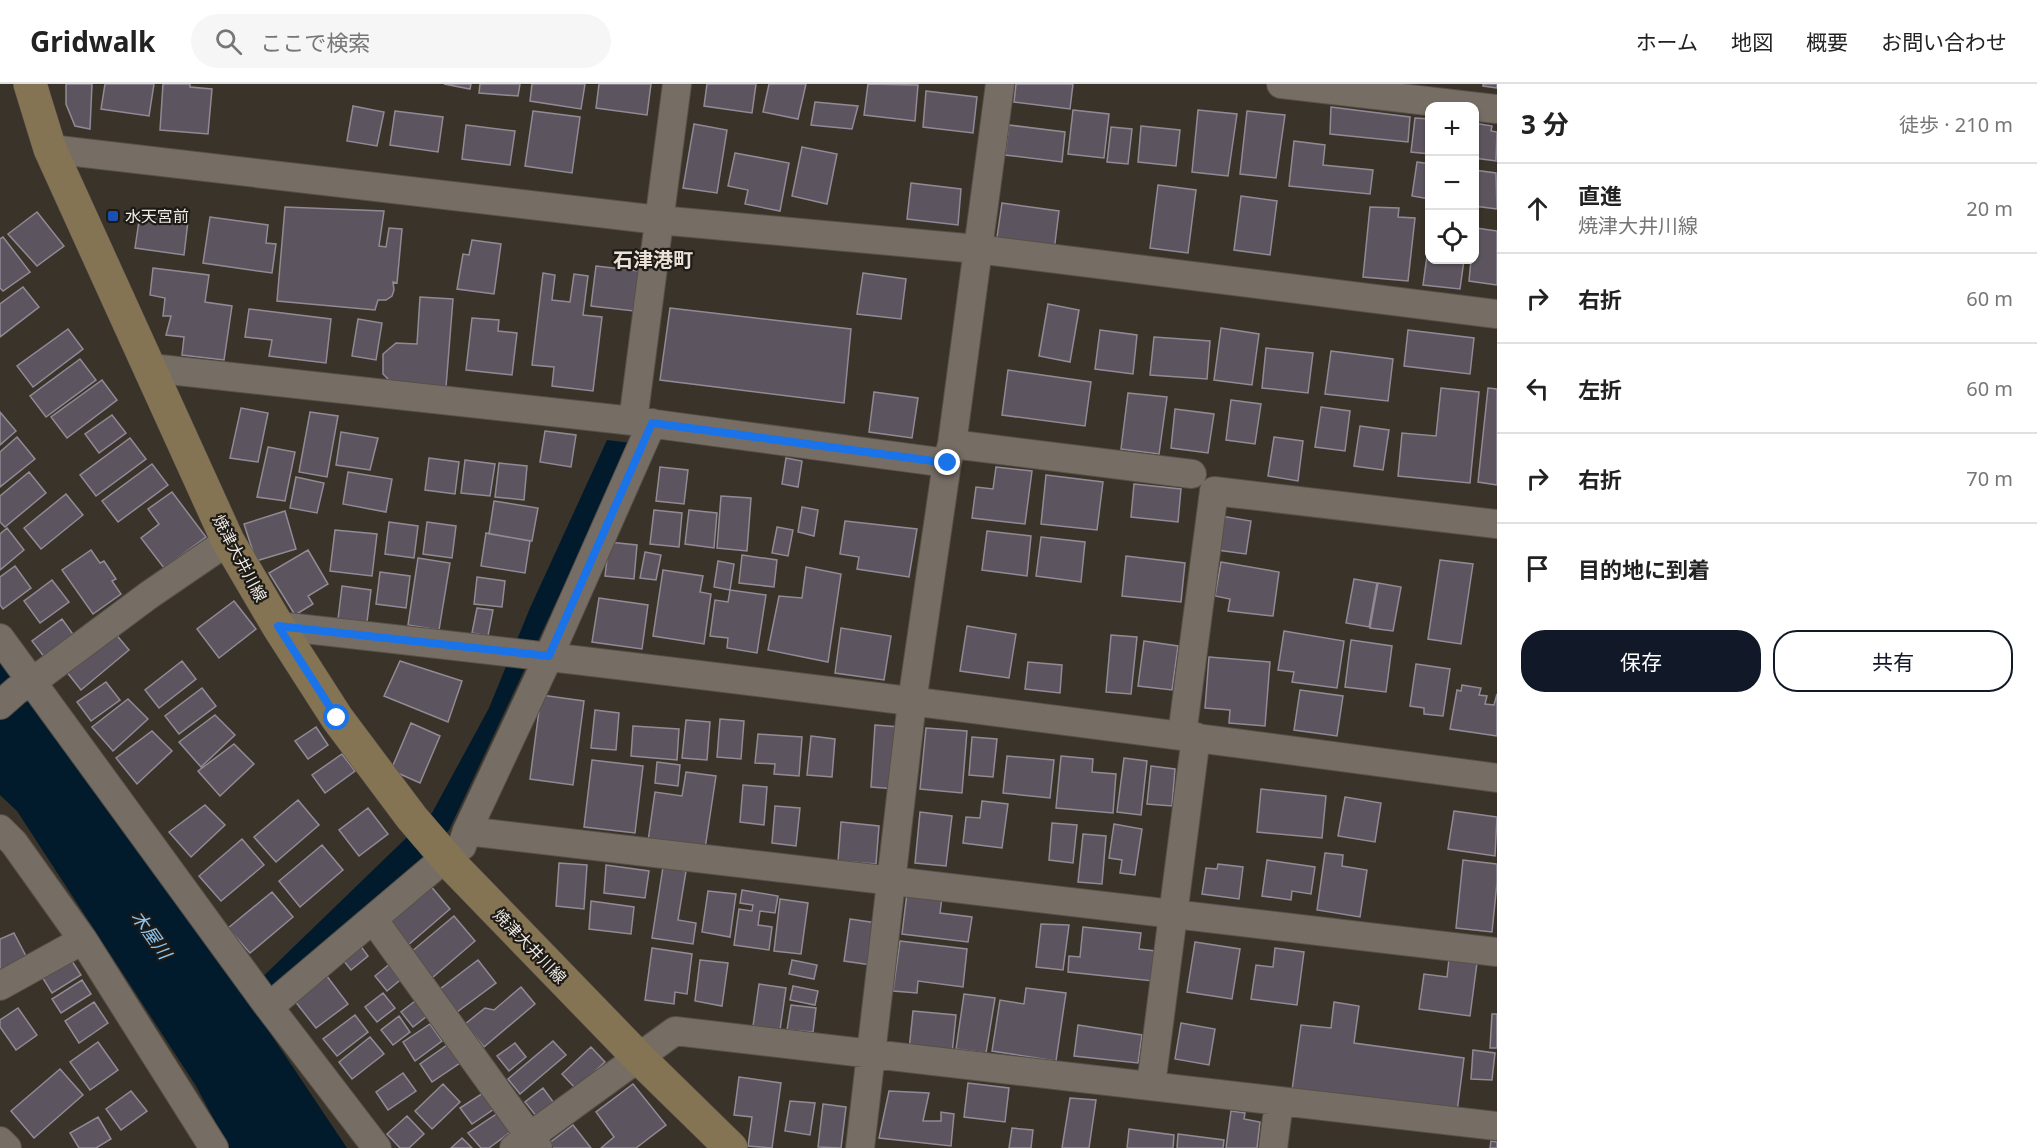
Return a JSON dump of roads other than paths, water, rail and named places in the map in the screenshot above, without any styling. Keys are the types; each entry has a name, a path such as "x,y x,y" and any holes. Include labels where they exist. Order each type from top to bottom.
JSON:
{"main road":[{"name":"焼津大井川線","path":"30,84 51,149 228,541 278,626 337,718 412,818 446,858 639,1058 731,1148"}],"street":[{"path":"269,1008 446,858 467,831 643,422 659,220 677,84"},
{"path":"860,1148 912,702 950,453 1000,84"},
{"path":"1281,84 1497,109"},
{"path":"51,149 659,220 977,249 1497,314"},
{"path":"151,369 950,453 1192,474"},
{"path":"1150,1085 1173,914 1214,491 1497,524"},
{"path":"16,692 149,595 228,541"},
{"path":"278,626 544,655 1189,736 1497,778"},
{"path":"0,638 16,692 269,1008 377,1148"},
{"path":"0,828 14,843 83,940 214,1148"},
{"path":"467,831 1497,952"},
{"path":"373,920 527,1144 675,1031 1497,1126"},
{"path":"0,986 83,940"},
{"path":"1273,1148 1279,1102"},
{"path":"0,1141 7,1148"}],"water":[{"name":"木屋川","path":"607,440 631,443 449,830 421,860 256,1012 347,1148 229,1148 196,1086 17,811 0,795 0,663 246,993 432,813 489,708 530,608"}],"place":[{"name":"水天宮前","path":"113,216"}],"district":[{"name":"石津港町","path":"653,260"}]}
